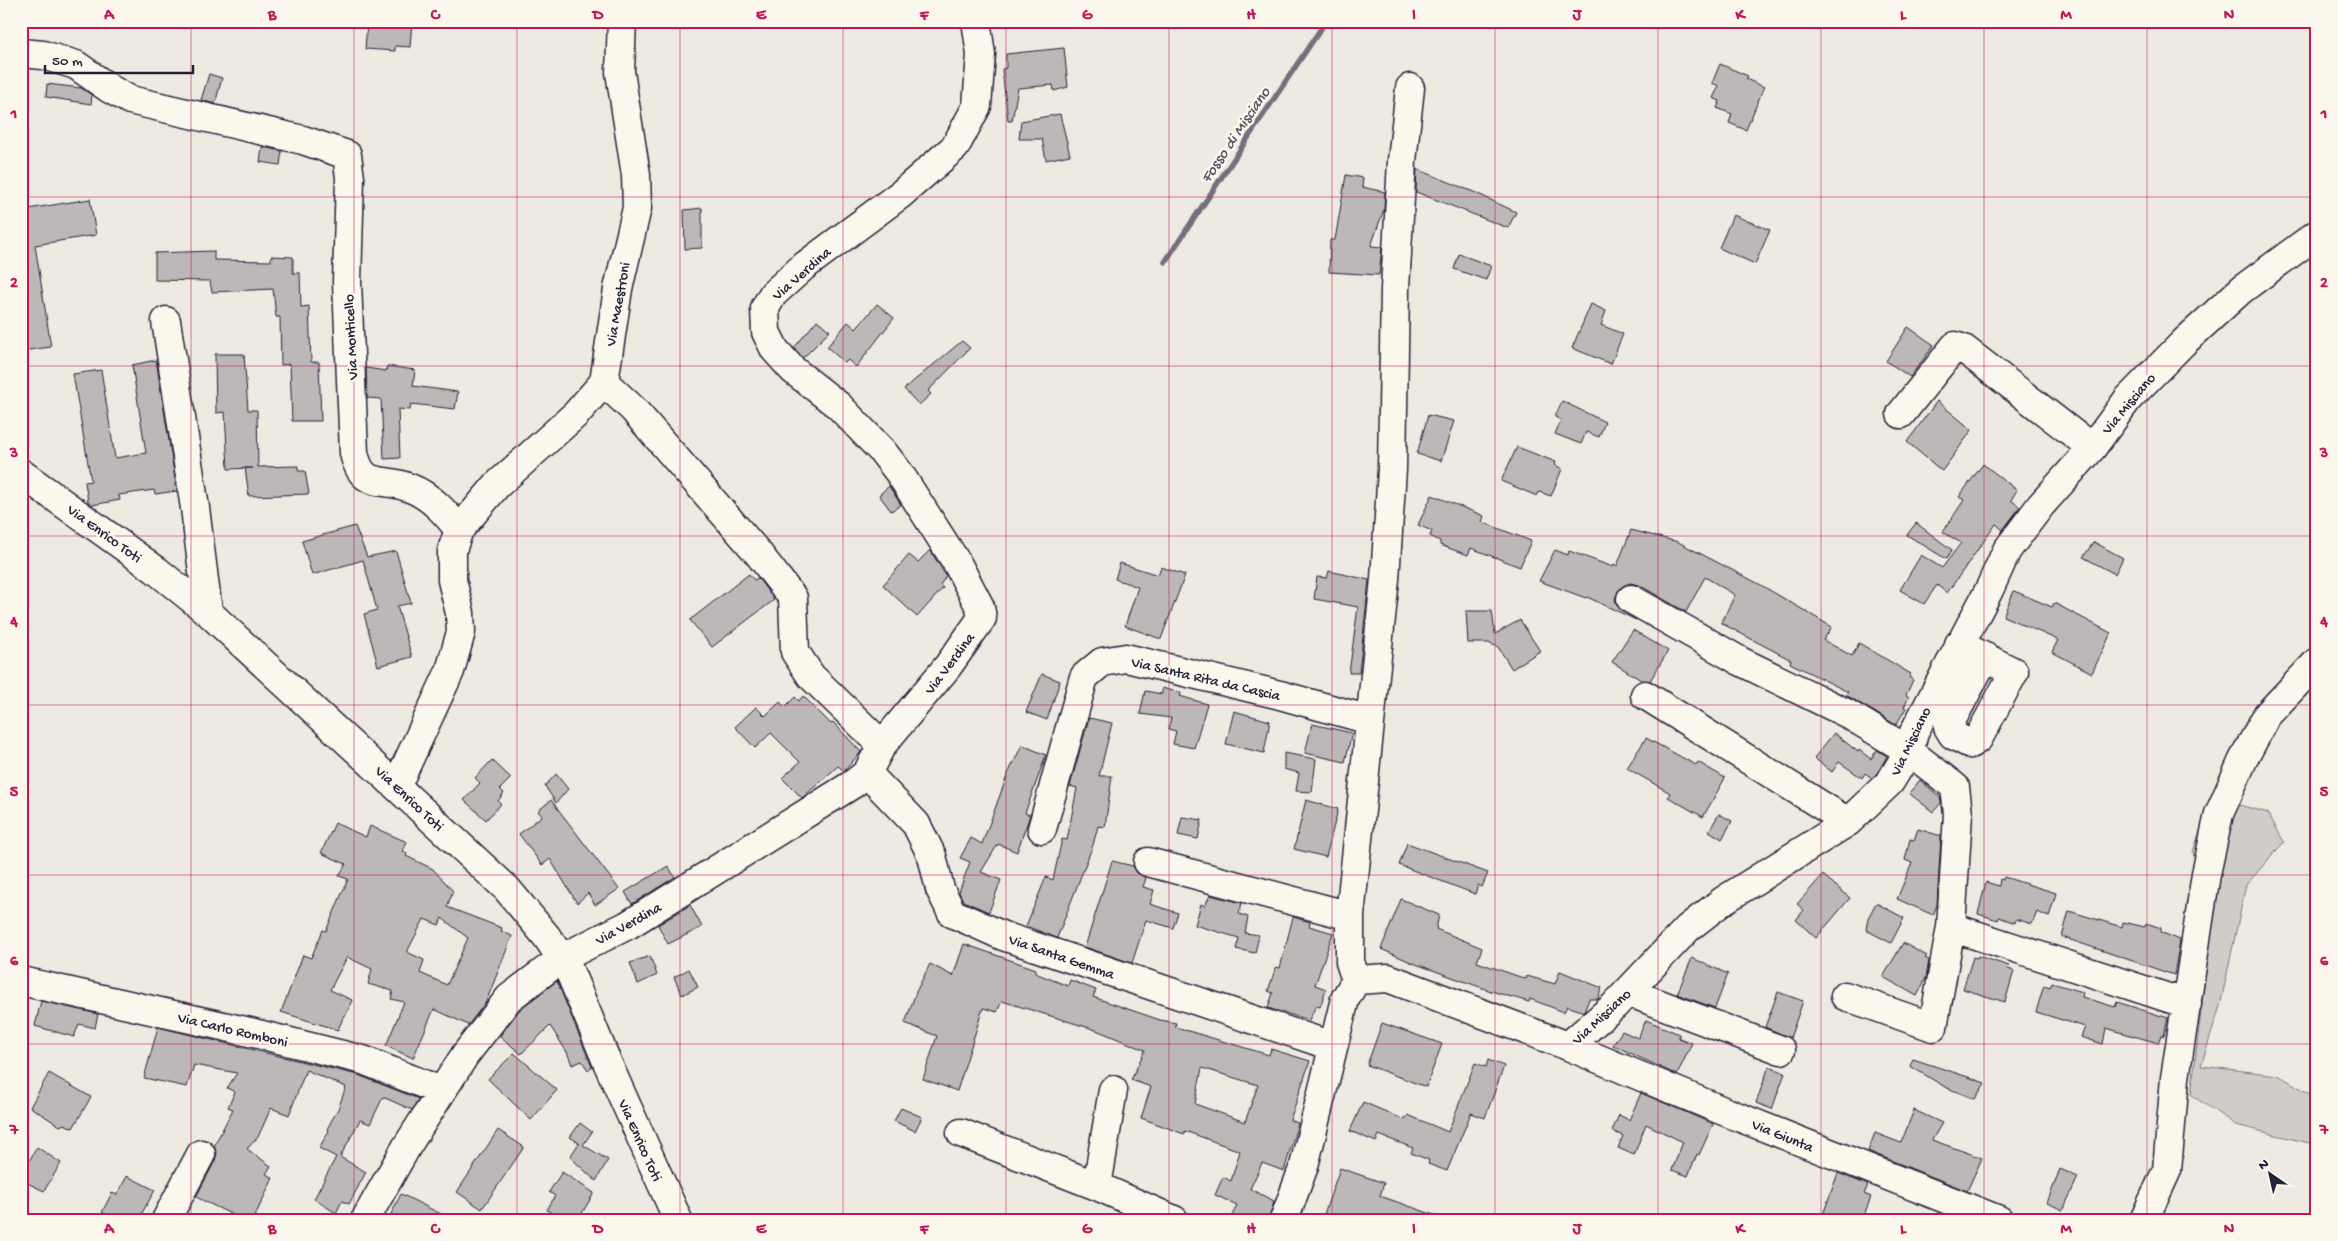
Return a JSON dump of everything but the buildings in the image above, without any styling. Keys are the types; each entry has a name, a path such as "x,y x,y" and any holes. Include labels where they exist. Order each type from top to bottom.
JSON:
{"street":[{"name":"Via Maestroni","path":"604,382 618,289 637,208 636,174 620,72 622,21"},
{"name":"Via Verdina","path":"366,1220 407,1146 441,1091 465,1055 510,998 562,958 628,925 805,815 867,773 882,745 948,666 982,618 980,607 957,563 900,474 883,452 839,406 793,370 775,350 766,332 765,308 772,294 803,267 901,194 955,147 976,106 981,54 976,21"},
{"name":"Via Monticello","path":"21,53 43,55 76,65 110,89 130,100 303,140 347,155 350,178 347,282 354,453 358,468 366,478 410,488 443,508 459,530"},
{"path":"1284,1220 1304,1166 1345,999 1356,980 1350,962 1350,916 1385,579 1392,469 1395,289 1402,161 1410,88"},
{"name":"Via Misciano","path":"1356,980 1388,978 1568,1046 1628,992 1688,928 1724,900 1848,822 1890,782 1909,750 1914,732 1989,590 2007,550 2041,505 2092,448 2128,399 2184,342 2241,290 2317,234"},
{"path":"166,321 195,508 208,612"},
{"path":"1902,414 1955,346 1964,349 2092,448"},
{"path":"397,785 450,671 461,632 460,613 452,580 452,550 459,530 497,485 576,414 604,382 633,409 758,553 793,598 795,652 817,682 882,745"},
{"name":"Via Enrico Toti","path":"21,474 148,564 208,612 397,785 507,889 562,958 678,1220"},
{"path":"1630,599 1740,661 1846,713 1909,750 1955,787 1958,814 1951,927 1933,1027 1845,996"},
{"path":"1959,644 1985,657"},
{"name":"Via Santa Rita da Cascia","path":"1042,829 1084,677 1102,662 1126,658 1280,695 1370,720"},
{"path":"2144,1220 2168,1170 2175,1078 2206,874 2220,814 2243,760 2267,715 2317,662"},
{"path":"1644,695 1848,822"},
{"name":"Via Santa Gemma","path":"867,773 916,824 932,856 940,889 952,913 1003,936 1332,1046"},
{"path":"1148,862 1350,916"},
{"path":"1951,927 2187,1004"},
{"name":"Via Carlo Romboni","path":"21,981 363,1060 441,1091"},
{"path":"1628,992 1782,1050"},
{"name":"Via Giunta","path":"1568,1046 1730,1114 1999,1220"},
{"path":"1097,1186 1113,1090"},
{"path":"961,1133 1097,1186 1174,1220"},
{"path":"166,1220 202,1154"}],"shaded area":[{"path":"2211,797 2268,813 2284,842 2246,885 2220,1006 2201,1066 2278,1075 2312,1095 2317,1086 2317,1145 2236,1125 2191,1095 2211,929 2193,852"}],"waterway":[{"name":"Fosso di Misciano","path":"1165,262 1326,21"}]}
